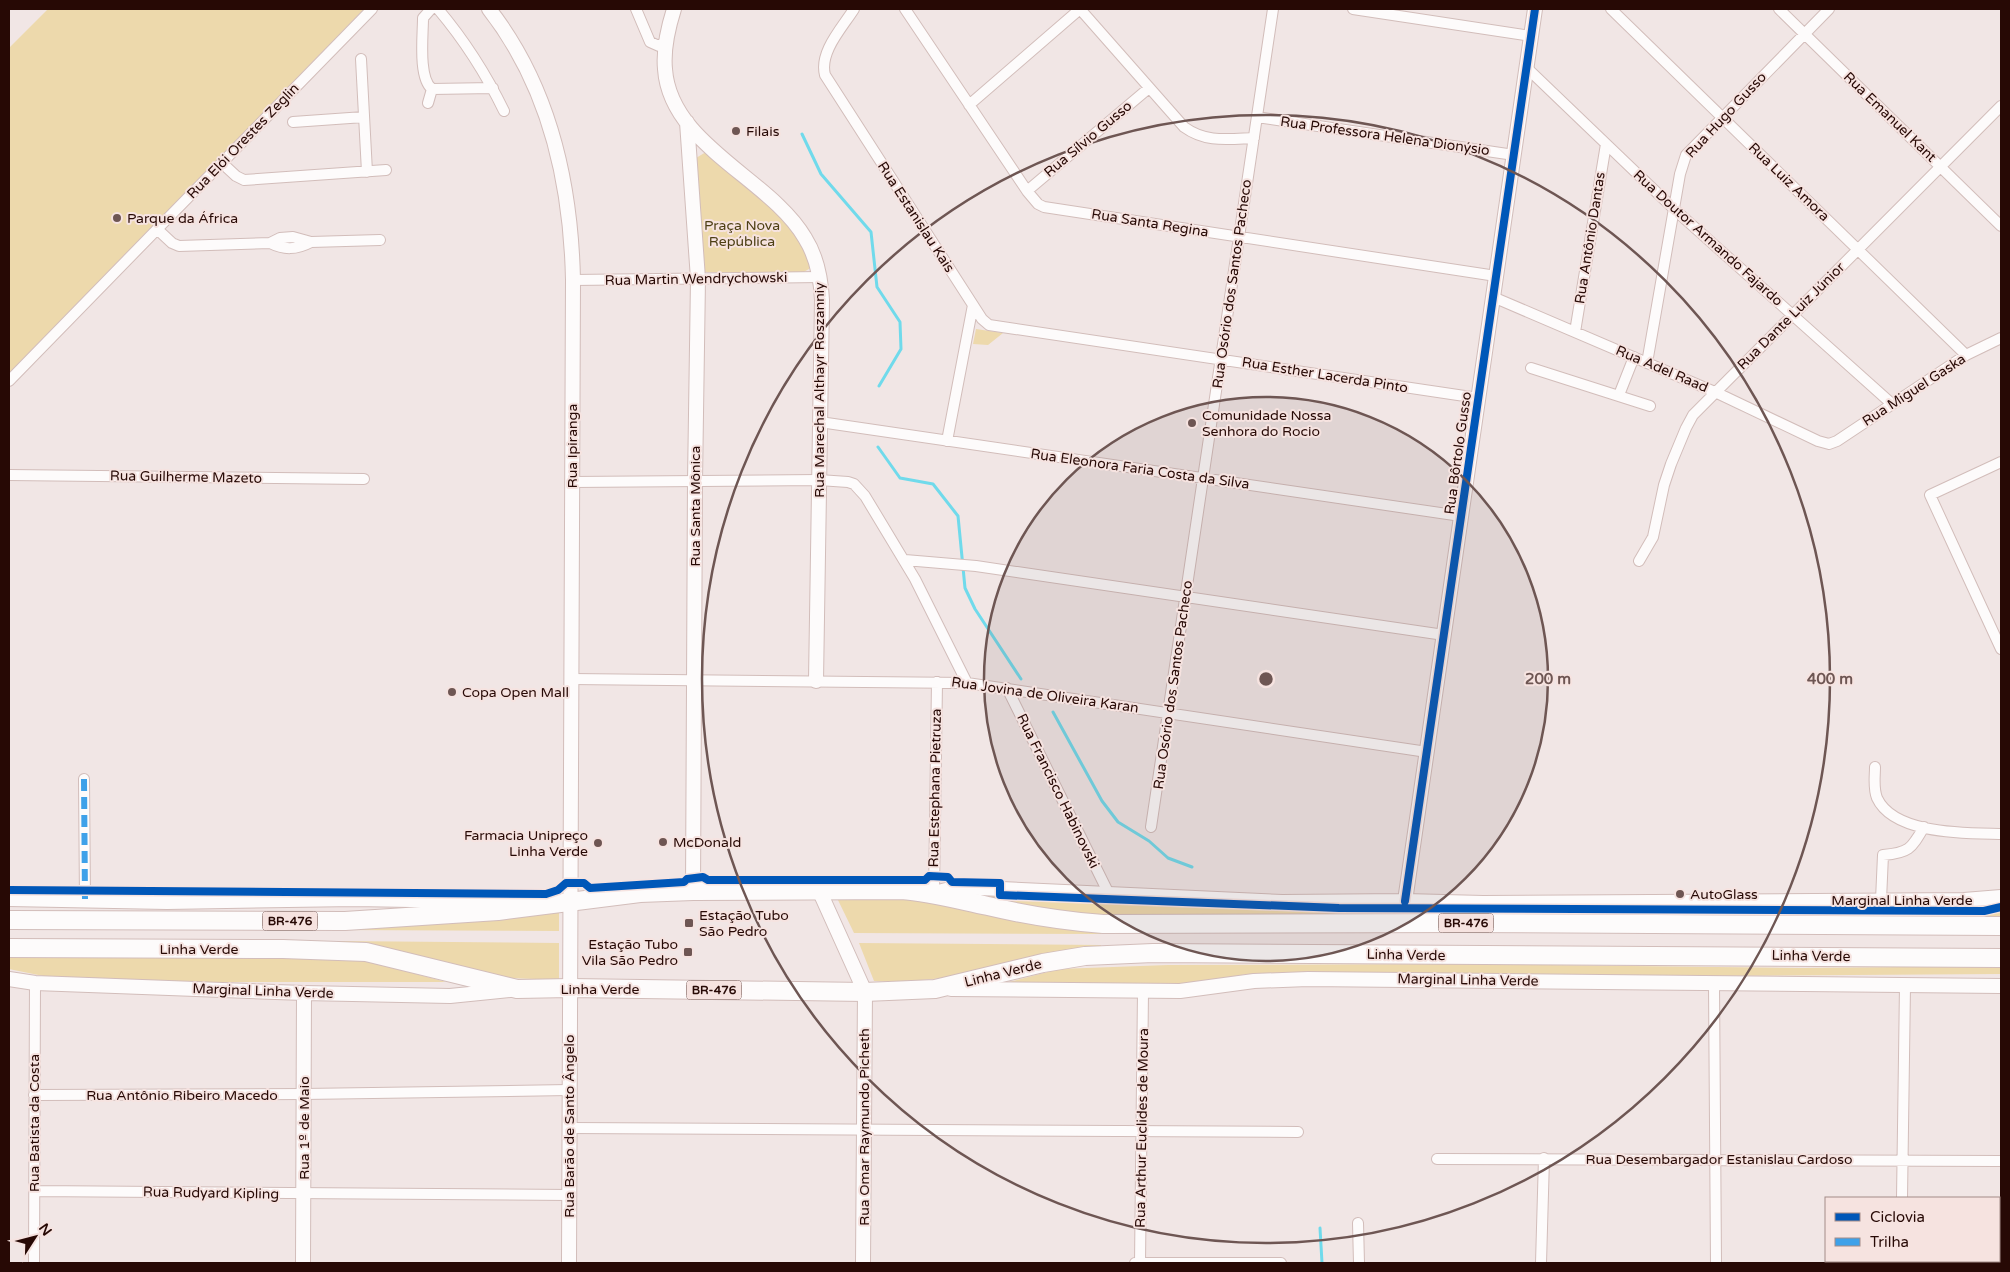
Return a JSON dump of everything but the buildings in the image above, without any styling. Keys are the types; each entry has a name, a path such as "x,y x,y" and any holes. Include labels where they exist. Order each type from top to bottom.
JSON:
{"highway":[{"name":"Linha Verde","path":"9,920 345,921 498,911 640,893 901,890 934,893 1033,916 1071,922 1103,924 1460,923 2001,926"},
{"name":"Linha Verde","path":"9,948 283,949 366,952 517,990 570,988 865,992 935,989 1043,962 1085,956 1154,952 2001,958"}],"main road":[{"name":"Rua Ipiranga","path":"489,9 523,62 533,83 551,130 569,206 573,280 570,901"},
{"name":"Rua Marechal Althayr Roszanniy","path":"674,9 666,41 665,71 674,100 687,122 702,140 794,222 812,250 820,277 822,300 816,681"},
{"name":"Rua Bôrtolo Gusso","path":"1405,901 1535,9"},
{"name":"Rua Santa Mônica","path":"687,122 698,279 695,481 694,891"},
{"name":"Marginal Linha Verde","path":"934,893 958,887 1282,902 1405,901 1482,903 1964,900 2001,897"},
{"path":"819,890 865,992"},
{"path":"9,899 167,902 355,899 486,900 550,904"},
{"name":"Rua Barão de Santo Ângelo","path":"569,1263 570,901"},
{"name":"Marginal Linha Verde","path":"935,989 1180,991 1254,981 1308,978 2001,986"},
{"name":"Marginal Linha Verde","path":"9,979 35,982 450,996 517,990"},
{"name":"Rua 1º de Maio","path":"303,1263 304,992"},
{"name":"Rua Omar Raymundo Picheth","path":"863,1263 865,992"}],"street":[{"name":"Rua Elói Orestes Zeglin","path":"9,381 372,9"},
{"path":"431,9 423,18 423,74 425,81 432,89 493,88"},
{"path":"438,9 468,48 493,88 504,111"},
{"path":"636,9 649,39 657,46 662,45 666,41"},
{"name":"Rua Estanislau Kais","path":"854,9 825,58 823,67 826,75 973,305"},
{"name":"Rua Santa Regina","path":"905,9 1027,191 1038,204 1044,207 1496,276"},
{"path":"970,105 1080,9 1176,119 1192,133 1212,139 1254,138"},
{"name":"Rua Osório dos Santos Pacheco","path":"1152,827 1272,9"},
{"path":"1353,9 1532,36"},
{"name":"Rua Luiz Amora","path":"1611,9 1966,355"},
{"name":"Rua Emanuel Kant","path":"1779,9 2001,226"},
{"name":"Rua Hugo Gusso","path":"1647,363 1682,164 1686,155 1829,9"},
{"path":"361,59 367,172"},
{"name":"Rua Doutor Armando Fajardo","path":"1527,68 1674,209 1892,404"},
{"name":"Rua Sílvio Gusso","path":"1027,191 1149,88"},
{"path":"428,103 432,89"},
{"name":"Rua Dante Luiz Júnior","path":"1639,561 1653,537 1664,485 1682,435 1693,415 2001,106"},
{"path":"293,122 364,117"},
{"name":"Rua Professora Helena Dionýsio","path":"1257,117 1514,156"},
{"name":"Rua Antônio Dantas","path":"1575,332 1606,144"},
{"path":"222,163 236,176 244,180 386,170"},
{"path":"157,229 175,245 270,243 280,238 293,237 311,242 380,240"},
{"name":"Rua Martin Wendrychowski","path":"573,280 820,277"},
{"name":"Rua Adel Raad","path":"1493,298 1715,392 1818,441 1829,444"},
{"path":"947,441 973,305"},
{"name":"Rua Esther Lacerda Pinto","path":"973,305 982,319 989,324 1478,398"},
{"name":"Rua Miguel Gaska","path":"1829,444 1837,441 1966,355 2001,338"},
{"path":"1619,394 1634,358"},
{"path":"1531,368 1619,394 1650,406"},
{"name":"Rua Eleonora Faria Costa da Silva","path":"820,422 1461,516"},
{"path":"2001,462 1930,494 2001,649"},
{"name":"Rua Guilherme Mazeto","path":"9,475 364,479"},
{"path":"572,482 819,480 848,482 860,489 905,560 932,610 967,683"},
{"path":"905,560 976,566 1444,635"},
{"name":"Rua Jovina de Oliveira Karan","path":"571,680 967,683 1426,752"},
{"name":"Rua Estephana Pietruza","path":"934,893 937,682"},
{"name":"Rua Francisco Habinovski","path":"1007,688 1109,894"},
{"path":"1875,767 1875,790 1877,797 1885,809 1898,818 1924,827 1950,832 2001,834"},
{"path":"84,779 85,900"},
{"path":"1882,900 1883,855 1898,854 1909,850 1924,827"},
{"name":"Rua Batista da Costa","path":"34,1263 35,982"},
{"path":"1714,984 1716,1263"},
{"path":"1902,1197 1905,986"},
{"name":"Rua Arthur Euclides de Moura","path":"1140,1263 1143,992"},
{"name":"Rua Antônio Ribeiro Macedo","path":"34,1095 304,1094 570,1090"},
{"path":"569,1128 1298,1132"},
{"path":"1541,1263 1544,1158"},
{"name":"Rua Desembargador Estanislau Cardoso","path":"1437,1159 2001,1161"},
{"name":"Rua Rudyard Kipling","path":"34,1191 569,1195"},
{"path":"1358,1223 1359,1263"},
{"path":"1133,1263 1281,1263"}],"green space":[{"path":"48,9 364,9 9,373 9,48"},
{"name":"Praça Nova República","path":"706,152 768,203 797,233 811,264 809,269 800,274 705,272 696,158"},
{"path":"976,329 1003,333 988,345 973,344"},
{"path":"969,892 1003,896 1010,899 1185,902 1312,910 1945,912 2001,909 2001,921 1104,917 1040,909"},
{"path":"837,898 919,899 1101,930 1101,934 854,933"},
{"path":"559,910 559,931 336,930 336,927"},
{"path":"336,941 559,943 559,980 509,978 481,974 336,944"},
{"path":"859,943 1101,945 1101,949 960,976 903,981 874,981"},
{"path":"9,958 360,959 446,982 181,982 53,978 9,969"},
{"path":"1451,964 1803,968 2001,966 2001,974 1571,977 1247,974 1197,983 1137,987 1005,983 1059,969 1168,965"}],"waterway":[{"path":"802,134 821,174 871,232 877,287 900,322 901,349 879,386"},
{"path":"878,447 900,478 933,484 958,516 965,588 975,609 1021,679"},
{"path":"1053,712 1102,801 1118,822 1149,841 1168,858 1192,867"},
{"path":"1320,1228 1322,1263"}],"marked path":[{"path":"84,779 85,900"}],"cycle path":[{"path":"1405,901 1535,9"},
{"path":"9,890 546,894 558,890 566,883 584,883 590,888 684,882 687,879 703,877 708,880 925,880 929,876 948,877 952,882 1000,883 1000,895 1339,908 1984,911 2001,907"}],"place":[{"name":"Filais","path":"736,131"},
{"name":"Parque da África","path":"117,218"},
{"name":"Comunidade Nossa Senhora do Rocio","path":"1192,423"},
{"name":"Copa Open Mall","path":"452,692"},
{"name":"McDonald","path":"663,842"},
{"name":"Farmacia Unipreço Linha Verde","path":"598,843"},
{"name":"AutoGlass","path":"1680,894"},
{"name":"Estação Tubo São Pedro","path":"689,923"},
{"name":"Estação Tubo Vila São Pedro","path":"688,952"}]}
